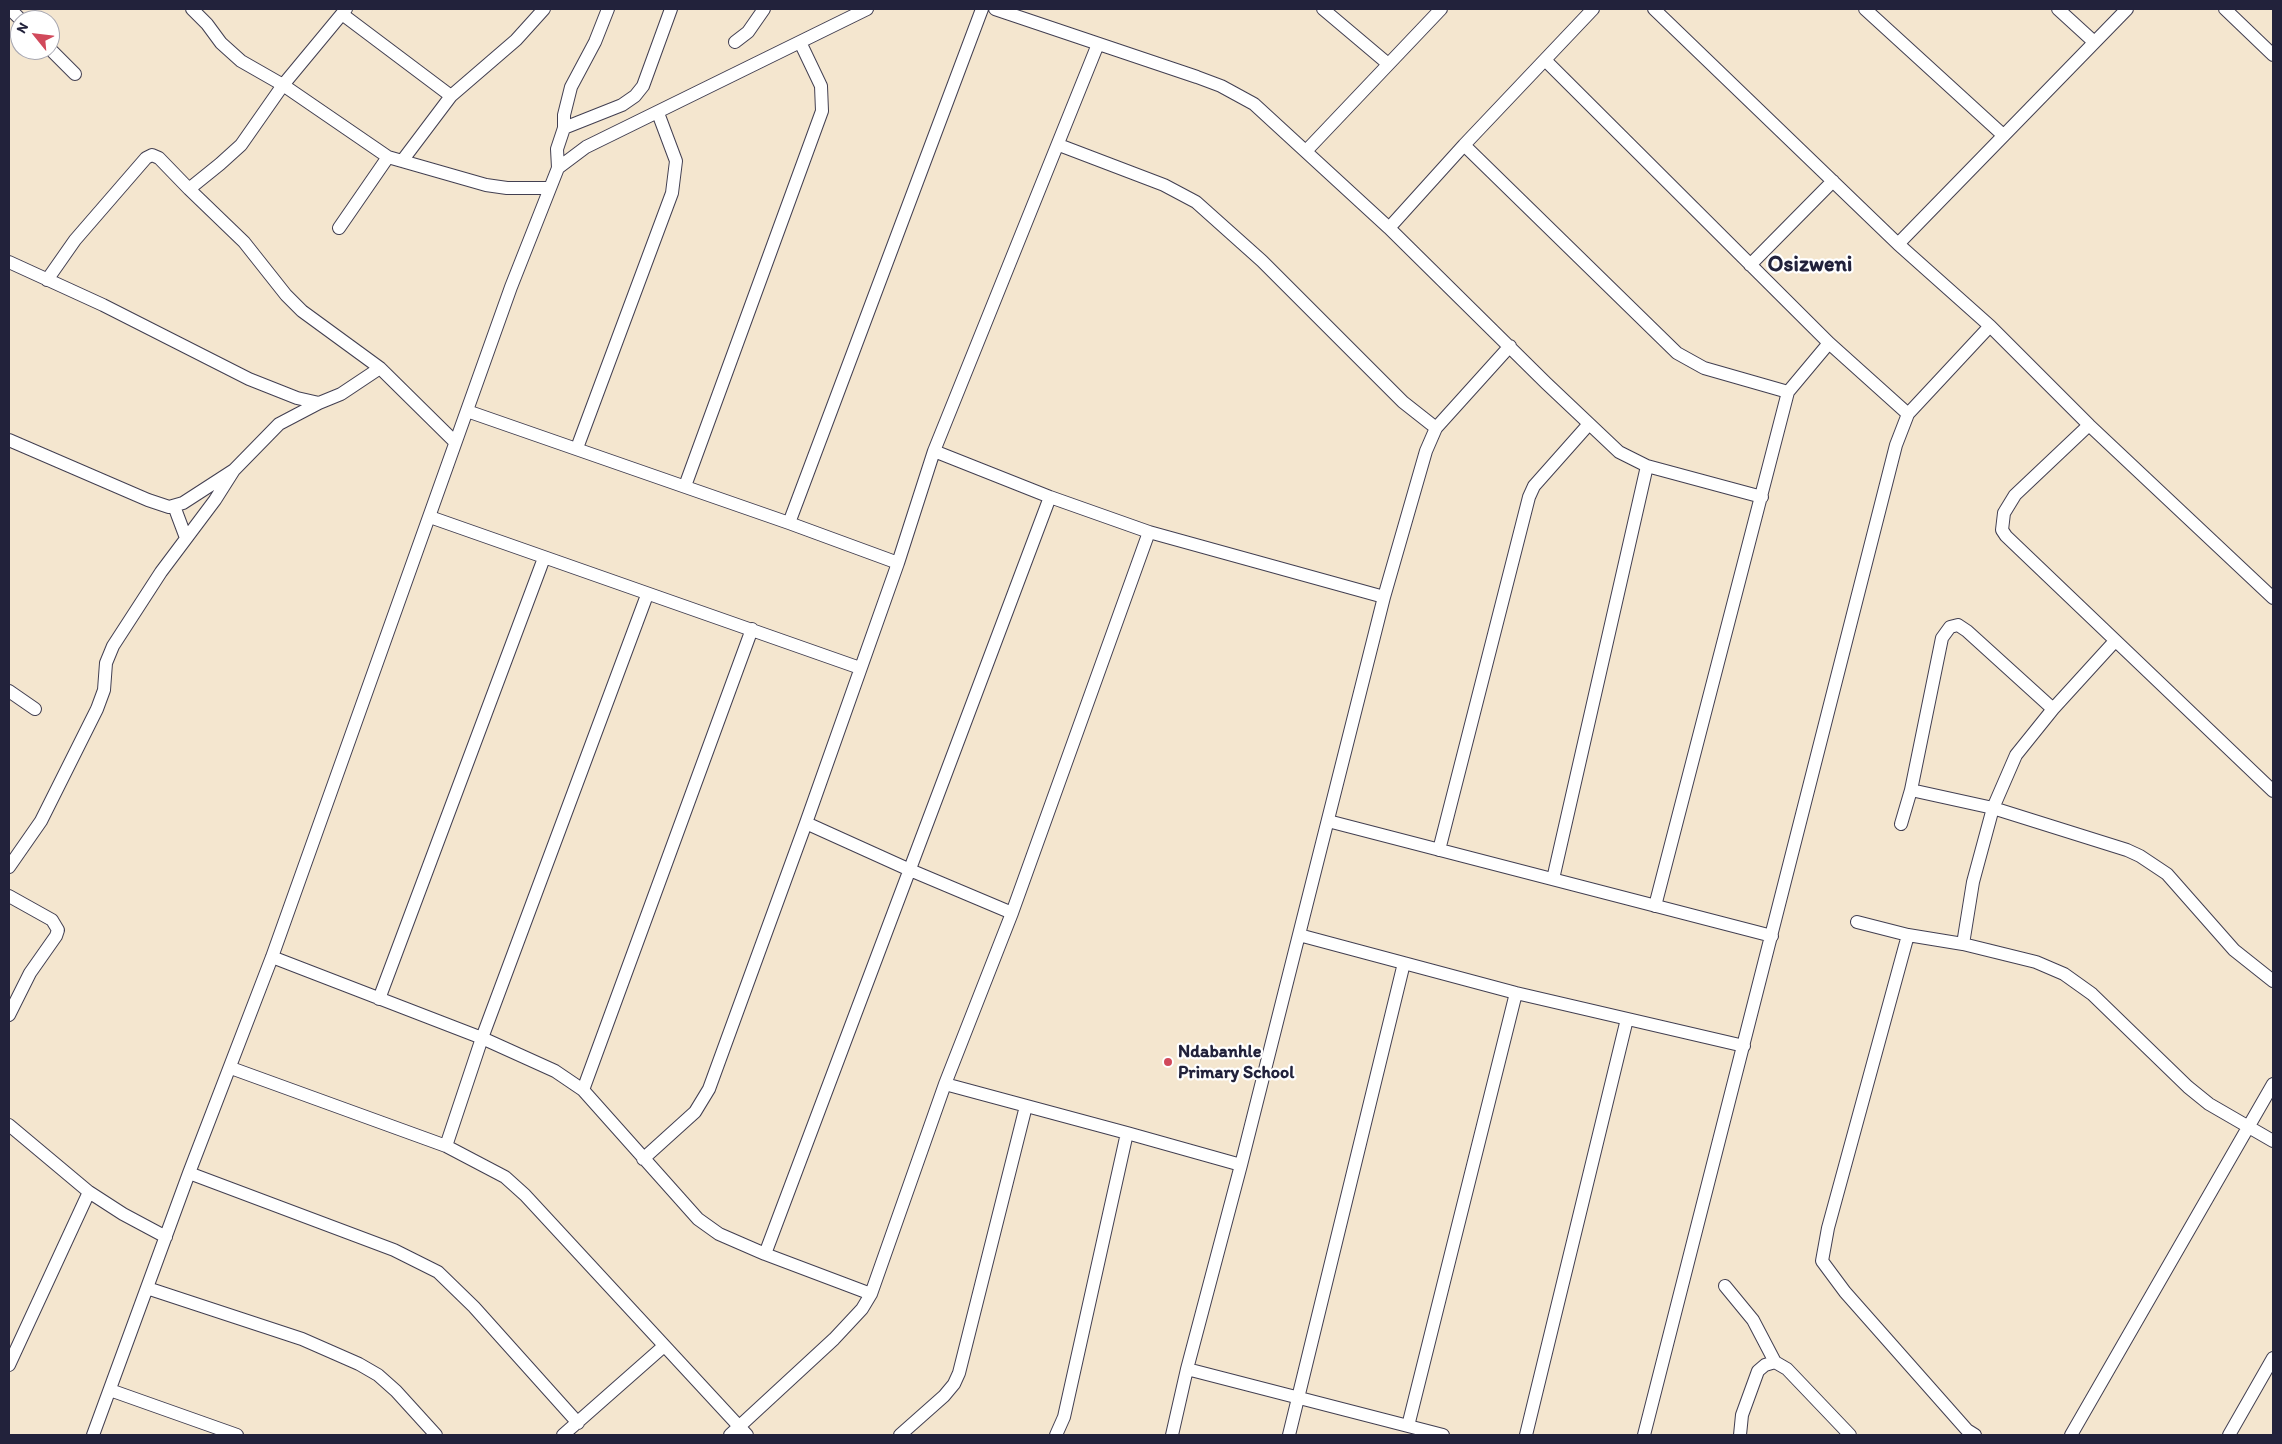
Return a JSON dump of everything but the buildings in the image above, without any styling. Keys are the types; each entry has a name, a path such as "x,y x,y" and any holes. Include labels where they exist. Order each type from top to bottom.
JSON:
{"street":[{"path":"192,9 208,24 221,43 241,61 283,85 388,157 486,185 507,188 549,188"},
{"path":"402,161 451,96 516,40 544,9"},
{"path":"93,1435 189,1173 231,1068 272,957 430,517 455,442 558,168 558,149 564,128 571,87 595,42 608,9"},
{"path":"564,128 616,108 635,96 642,86 671,9"},
{"path":"735,42 748,32 764,9"},
{"path":"558,168 586,147 867,9"},
{"path":"790,523 982,9"},
{"path":"995,9 1221,86 1254,104 1307,150 1390,228 1588,424 1619,452 1647,466 1762,497"},
{"path":"1323,9 1387,63"},
{"path":"1307,150 1387,63 1441,9"},
{"path":"1390,228 1464,145 1593,9"},
{"path":"1654,9 1898,244 1990,326 2089,425 2273,598"},
{"path":"1864,9 2003,136"},
{"path":"2058,9 2093,41"},
{"path":"1898,244 2093,41 2127,9"},
{"path":"2225,9 2273,54"},
{"path":"189,189 241,145 283,85 344,11 451,96"},
{"path":"685,486 822,111 821,86 800,42"},
{"path":"643,1159 686,1122 704,1100 806,823 898,563 934,451 1059,145 1098,44"},
{"path":"60,59 75,74"},
{"path":"1545,60 1829,343 1908,414"},
{"path":"577,448 672,193 676,161 658,113"},
{"path":"1059,145 1164,185 1196,202 1262,261 1403,402 1436,428"},
{"path":"1464,145 1677,353 1704,368 1788,392"},
{"path":"47,280 75,240 146,158 152,155 159,158 244,242 286,295 302,311 380,368 455,442"},
{"path":"340,228 388,157"},
{"path":"1750,265 1833,181"},
{"path":"9,262 104,305 249,379 281,393 319,403"},
{"path":"1644,1435 1896,445 1908,414 1990,326"},
{"path":"1655,906 1788,392 1829,343"},
{"path":"1172,1435 1187,1369 1241,1165 1384,597 1426,451 1436,428 1510,346"},
{"path":"9,867 41,821 97,709 104,690 106,663 113,646 234,470 279,424 319,403 342,394 380,368"},
{"path":"467,411 790,523 898,563"},
{"path":"1439,850 1529,497 1534,486 1588,424"},
{"path":"2089,425 2015,495 2004,512 2002,530 2115,641 2273,791"},
{"path":"9,440 168,507 183,503 234,470"},
{"path":"934,451 1050,497 1150,532 1384,597"},
{"path":"1553,879 1647,466"},
{"path":"765,1254 1050,497"},
{"path":"174,506 183,524 186,538"},
{"path":"430,517 647,595 752,629 860,668"},
{"path":"231,1068 446,1146 505,1177 664,1346 739,1432 862,1309 871,1294 946,1084 1012,913 1150,532"},
{"path":"379,999 544,558"},
{"path":"446,1146 482,1038 647,595"},
{"path":"1901,824 1911,790 1942,638 1950,628 1958,625 1968,630 2053,709"},
{"path":"583,1090 752,629"},
{"path":"1963,944 1974,882 1993,808 2016,755 2053,709 2115,641"},
{"path":"9,691 35,710"},
{"path":"1911,790 1993,808 2127,850 2140,856 2167,874 2234,950 2273,982"},
{"path":"1328,821 1772,936"},
{"path":"806,823 1012,913"},
{"path":"9,896 52,920 58,930 56,936 30,974 9,1015"},
{"path":"1857,922 1908,935 1963,944 2048,966 2078,982 2188,1087 2209,1104 2273,1141"},
{"path":"1299,935 1516,993 1744,1046"},
{"path":"1908,935 1828,1228 1822,1261 1845,1292 1969,1434"},
{"path":"272,957 482,1038 555,1071 583,1090 698,1219 718,1234 871,1294"},
{"path":"1290,1435 1404,963"},
{"path":"1408,1426 1516,993"},
{"path":"1526,1435 1627,1019"},
{"path":"946,1084 1241,1165"},
{"path":"2071,1435 2250,1127 2273,1084"},
{"path":"900,1435 944,1396 954,1384 961,1367 1026,1106"},
{"path":"9,1125 90,1192 122,1214 166,1238"},
{"path":"1056,1435 1066,1408 1127,1133"},
{"path":"189,1173 394,1250 438,1272 474,1306 578,1423"},
{"path":"9,1365 90,1192"},
{"path":"1725,1286 1753,1320 1775,1362 1787,1369 1850,1435"},
{"path":"147,1288 302,1339 350,1359 378,1375 396,1391 436,1435"},
{"path":"563,1435 664,1346"},
{"path":"2229,1435 2273,1358"},
{"path":"1740,1435 1742,1415 1758,1371 1766,1365 1775,1362"},
{"path":"1187,1369 1443,1435"},
{"path":"110,1390 237,1435"}],"place":[{"name":"Ndabanhle Primary School","path":"1168,1062"}],"district":[{"name":"Osizweni","path":"1810,265"}]}
